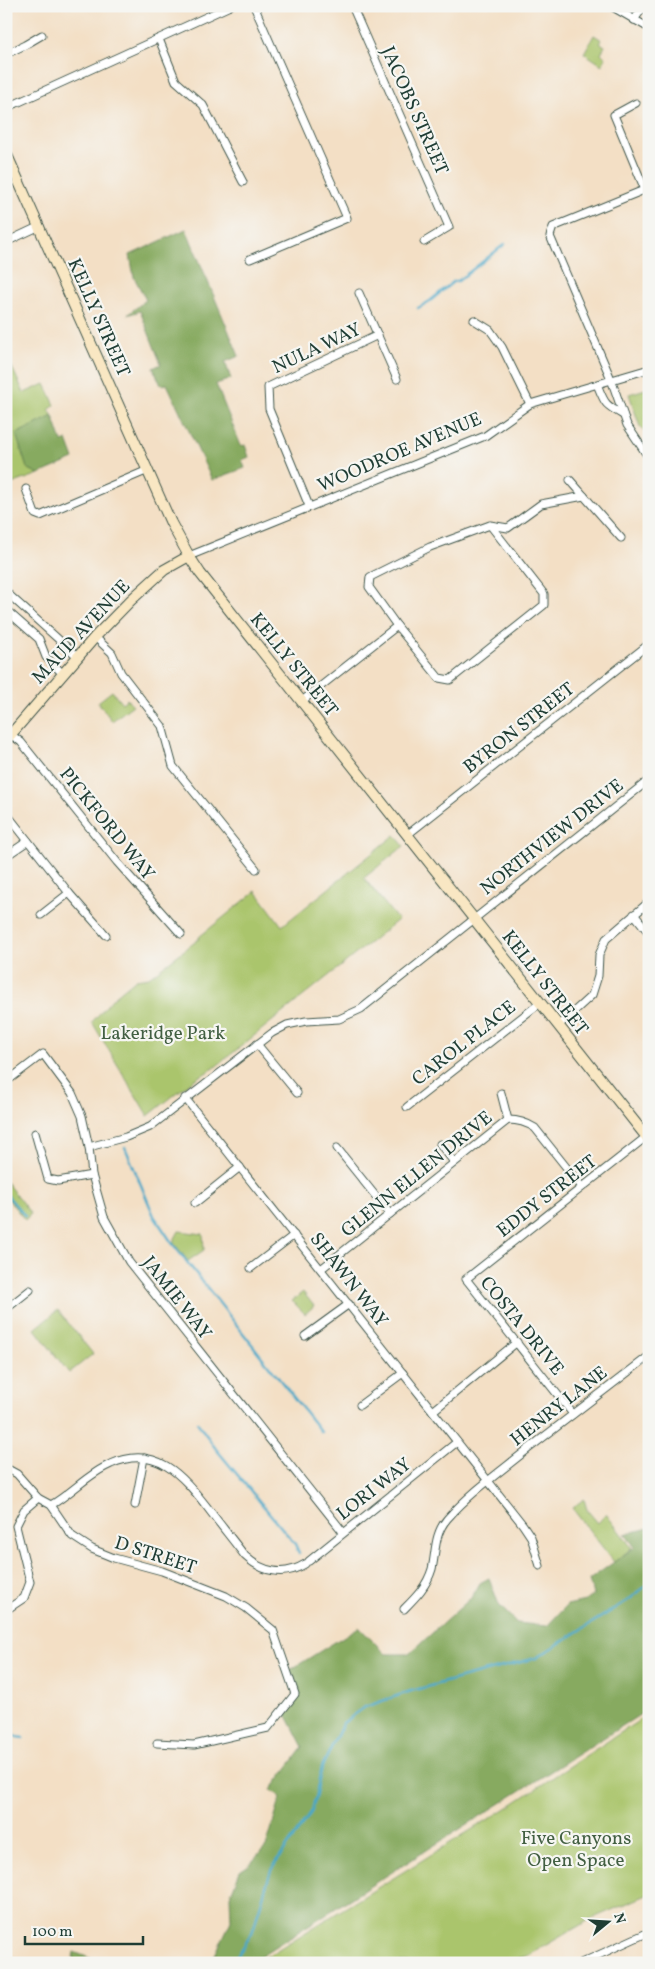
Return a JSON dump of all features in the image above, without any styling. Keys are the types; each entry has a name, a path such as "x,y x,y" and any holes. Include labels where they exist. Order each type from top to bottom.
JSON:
{"street":[{"path":"6,108 230,6"},
{"path":"250,259 348,218 254,6"},
{"name":"JACOBS STREET","path":"352,6 449,227 424,242"},
{"path":"611,6 649,28"},
{"path":"634,20 644,6"},
{"path":"6,54 25,46 42,35"},
{"path":"158,39 176,81 204,105 242,182"},
{"path":"636,103 614,115 647,189 552,227 550,236 610,379 627,425 649,458"},
{"name":"KELLY STREET","path":"6,153 148,470 189,556 200,573 648,1139"},
{"path":"6,242 40,226"},
{"path":"359,293 397,379"},
{"path":"474,320 490,330 502,347 530,404"},
{"name":"NULA WAY","path":"309,506 269,409 268,388 378,335"},
{"name":"WOODROE AVENUE","path":"189,556 485,436 530,404 649,369"},
{"path":"597,384 604,402 610,408 623,415"},
{"path":"26,489 35,514 40,516 148,470"},
{"path":"570,480 621,538"},
{"path":"490,525 544,594 544,605 450,680 439,678 369,587 370,577 430,547 490,525 508,528 541,504 584,496"},
{"name":"MAUD AVENUE","path":"8,735 95,637 155,576 189,556"},
{"path":"6,592 78,656"},
{"path":"6,610 39,639 46,657 63,674"},
{"path":"302,701 398,626"},
{"path":"95,637 112,653 121,673 162,726 173,766 256,869"},
{"name":"BYRON STREET","path":"408,835 649,644"},
{"name":"PICKFORD WAY","path":"8,735 21,742 117,862 181,934"},
{"name":"NORTHVIEW DRIVE","path":"89,1147 126,1137 150,1127 185,1098 220,1075 258,1044 287,1025 306,1021 339,1019 361,1008 649,780"},
{"path":"6,813 106,935"},
{"path":"6,856 28,841"},
{"path":"41,915 69,892"},
{"path":"558,1026 592,995 598,976 599,955 606,939 649,902"},
{"path":"634,914 649,933"},
{"name":"CAROL PLACE","path":"407,1107 540,1003"},
{"path":"258,1044 297,1093"},
{"name":"JAMIE WAY","path":"6,1082 43,1054 72,1093 82,1116 89,1147 92,1175 104,1217 129,1262 344,1532"},
{"path":"501,1093 508,1120 526,1122 534,1128 582,1187"},
{"name":"SHAWN WAY","path":"185,1098 523,1525 530,1537 540,1566"},
{"name":"GLENN ELLEN DRIVE","path":"321,1269 508,1120"},
{"path":"35,1133 48,1179 58,1181 92,1175"},
{"name":"EDDY STREET","path":"466,1279 582,1187 648,1139"},
{"path":"440,1144 454,1162"},
{"path":"337,1148 390,1214"},
{"path":"195,1203 240,1167"},
{"path":"251,1268 294,1235"},
{"name":"COSTA DRIVE","path":"466,1279 573,1414"},
{"path":"6,1309 30,1290"},
{"path":"305,1336 348,1304"},
{"path":"433,1410 517,1342"},
{"name":"HENRY LANE","path":"404,1609 427,1583 438,1536 445,1521 488,1481 649,1356"},
{"path":"360,1405 403,1373"},
{"name":"LORI WAY","path":"144,1458 161,1462 188,1483 253,1563 272,1572 283,1572 292,1570 307,1562 457,1442"},
{"path":"6,1468 18,1474 38,1498 51,1505 109,1465 121,1460 144,1458 135,1505"},
{"path":"6,1610 24,1598 30,1582 16,1526 24,1510 38,1498"},
{"name":"D STREET","path":"51,1505 72,1536 92,1550 162,1571 226,1596 246,1608 273,1630 295,1694 268,1728 194,1745 157,1743"},
{"path":"582,1963 649,1932"}],"green space":[{"path":"594,35 602,40 600,43 605,46 601,53 606,58 602,65 584,53"},
{"path":"186,229 239,356 225,362 231,379 216,384 241,446 245,445 249,457 242,460 245,468 212,480 167,384 161,385 153,368 161,364 140,311 127,315 146,300 134,277 130,255"},
{"path":"6,355 24,393 45,384 55,405 49,410 53,416 16,434 27,468 39,474 6,486"},
{"path":"649,388 648,435 640,427 629,394"},
{"path":"53,416 62,442 67,440 74,459 39,474 27,468 16,434"},
{"path":"112,691 122,703 127,699 133,705 112,721 98,702"},
{"name":"Lakeridge Park","path":"395,835 404,846 364,878 398,920 214,1068 192,1081 148,1116 92,1022 114,997 136,979 149,977 199,939 199,937 256,891 282,926"},
{"path":"6,1182 31,1214 25,1220 8,1199 6,1200"},
{"path":"179,1231 203,1234 204,1250 188,1261 173,1242"},
{"path":"303,1292 314,1306 305,1314 292,1301"},
{"path":"58,1310 93,1354 69,1373 35,1329"},
{"path":"584,1499 587,1510 598,1523 606,1514 632,1548 614,1562 572,1508"},
{"path":"649,1528 649,1709 249,1963 211,1963 231,1921 230,1896 240,1871 249,1865 266,1847 281,1797 271,1790 303,1747 286,1714 299,1696 290,1670 359,1627 386,1654 409,1654 472,1597 480,1583 489,1578 499,1605 517,1623 547,1626 567,1605 585,1601 593,1595 589,1580 635,1547 625,1534"},
{"name":"Five Canyons Open Space","path":"649,1714 649,1894 591,1919 529,1955 507,1963 256,1963 505,1809"},
{"path":"74,1952 102,1963 72,1963"}],"waterway":[{"path":"418,308 430,301 454,281 458,281 505,244"},
{"path":"125,1147 154,1216 172,1243 321,1432"},
{"path":"6,1194 25,1216"},
{"path":"197,1422 216,1449 295,1544 299,1553"},
{"path":"233,1963 252,1933 271,1870 312,1811 322,1767 343,1723 365,1707 411,1691 536,1658 630,1599 649,1583"},
{"path":"6,1731 17,1737 24,1738"}]}
